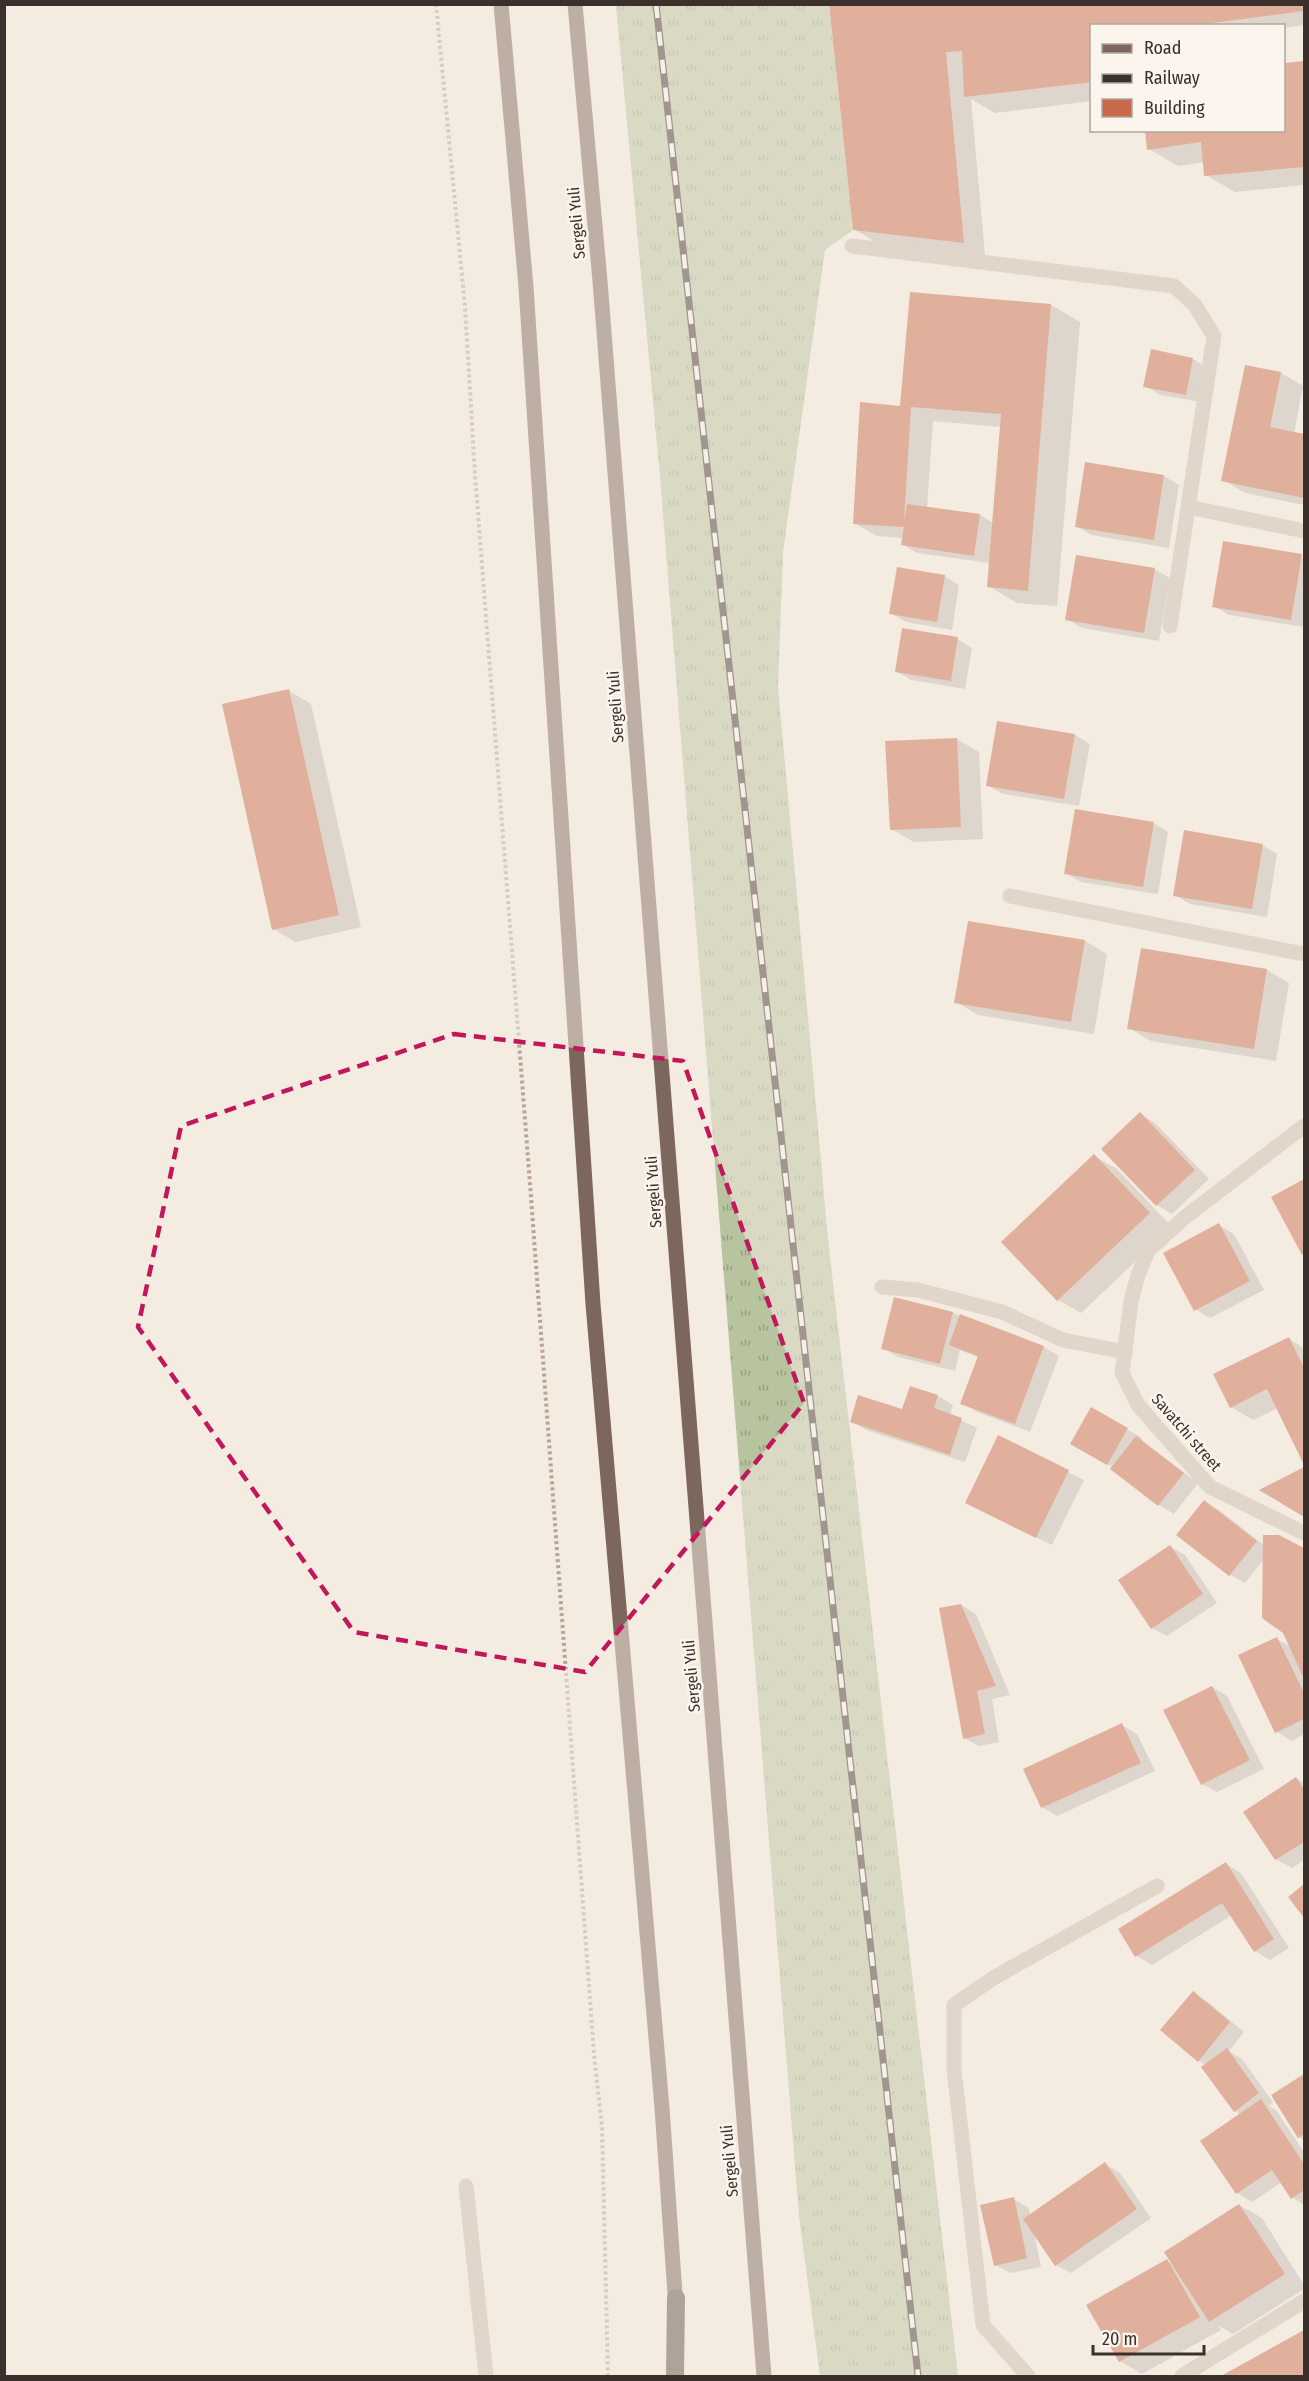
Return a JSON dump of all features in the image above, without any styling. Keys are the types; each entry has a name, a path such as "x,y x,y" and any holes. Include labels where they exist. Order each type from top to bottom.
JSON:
{"highway":[{"path":"675,2376 676,2298"}],"main road":[{"path":"501,4 526,287 593,1304 662,2108 680,2376"},
{"name":"Sergeli Yuli","path":"575,4 601,293 764,2376"}],"street":[{"path":"852,246 1174,286 1194,304 1214,336 1170,626"},
{"path":"1188,507 1305,531"},
{"path":"1010,896 1305,954"},
{"name":"Savatchi street","path":"1305,1126 1184,1218 1148,1251 1131,1301 1122,1373 1138,1405 1210,1487 1305,1533"},
{"path":"882,1287 918,1290 1002,1312 1064,1340 1125,1352"},
{"path":"1028,2376 983,2325 954,2069 954,2005 995,1977 1157,1886"},
{"path":"466,2186 486,2376"},
{"path":"1182,2376 1305,2301"}],"path":[{"path":"436,4 465,307 475,476 594,2054 602,2127 608,2376"}],"highlighted area":[{"path":"454,1034 683,1061 804,1403 585,1672 354,1632 138,1327 181,1126"}],"green space":[{"path":"616,5 829,5 853,230 825,250 783,552 778,687 828,1239 958,2376 820,2376 799,2216 660,477"}],"building":[{"path":"829,4 1304,4 1304,11 1204,24 1090,24 1090,82 964,97 962,51 946,52 964,243 853,230"},
{"path":"1304,61 1304,167 1204,176 1201,142 1147,150 1145,132 1285,132 1285,63"},
{"path":"910,292 1051,304 1028,591 987,587 1001,414 911,407 904,522 907,504 980,514 974,556 901,545 904,527 853,524 860,402 900,406"},
{"path":"1151,349 1193,358 1186,395 1143,387"},
{"path":"1245,365 1281,372 1270,427 1304,434 1304,498 1221,481"},
{"path":"1085,462 1164,475 1154,540 1075,527"},
{"path":"1223,541 1302,554 1291,620 1212,607"},
{"path":"1076,555 1155,568 1144,633 1065,620"},
{"path":"897,567 945,575 937,622 889,614"},
{"path":"902,628 958,637 951,681 895,672"},
{"path":"289,689 339,915 272,930 222,704"},
{"path":"997,721 1075,734 1064,799 986,786"},
{"path":"957,738 961,827 890,830 885,741"},
{"path":"1075,809 1154,822 1143,887 1064,874"},
{"path":"1184,830 1263,844 1252,909 1173,896"},
{"path":"968,921 1085,940 1071,1022 954,1003"},
{"path":"1141,948 1267,969 1254,1049 1127,1029"},
{"path":"1140,1112 1195,1170 1156,1206 1101,1149"},
{"path":"1094,1154 1150,1213 1057,1301 1001,1242"},
{"path":"1304,1179 1304,1253 1302,1255 1271,1197"},
{"path":"1219,1223 1250,1281 1194,1311 1163,1253"},
{"path":"894,1297 953,1312 940,1364 881,1349"},
{"path":"960,1314 1044,1346 1015,1424 960,1404 978,1356 949,1345"},
{"path":"1289,1337 1304,1368 1304,1465 1267,1389 1230,1408 1213,1374"},
{"path":"910,1386 938,1395 934,1408 962,1418 950,1455 850,1422 858,1395 902,1409"},
{"path":"1091,1407 1128,1428 1107,1465 1070,1444"},
{"path":"998,1435 1069,1470 1036,1538 965,1503"},
{"path":"1136,1436 1184,1473 1158,1506 1110,1469"},
{"path":"1304,1467 1304,1517 1259,1490"},
{"path":"1204,1500 1257,1541 1229,1576 1176,1535"},
{"path":"1263,1535 1279,1535 1304,1548 1304,1679 1283,1633 1262,1618"},
{"path":"1170,1545 1203,1594 1151,1629 1118,1580"},
{"path":"961,1604 996,1686 977,1691 985,1734 963,1739 939,1608"},
{"path":"1277,1637 1304,1693 1304,1719 1275,1733 1238,1655"},
{"path":"1212,1686 1250,1760 1201,1785 1163,1710"},
{"path":"1122,1723 1141,1763 1041,1808 1023,1769"},
{"path":"1296,1777 1304,1790 1304,1842 1275,1860 1243,1812"},
{"path":"1226,1862 1274,1939 1254,1952 1222,1903 1135,1957 1118,1929"},
{"path":"1304,1884 1304,1918 1288,1897"},
{"path":"1193,1991 1230,2022 1198,2062 1160,2030"},
{"path":"1227,2048 1259,2093 1234,2112 1201,2067"},
{"path":"1304,2074 1304,2134 1298,2138 1271,2095"},
{"path":"1261,2099 1304,2164 1304,2190 1291,2199 1272,2170 1236,2194 1200,2141"},
{"path":"1105,2162 1137,2209 1055,2266 1023,2219"},
{"path":"1014,2197 1027,2258 994,2266 980,2205"},
{"path":"1239,2204 1285,2274 1209,2322 1164,2252"},
{"path":"1167,2259 1200,2317 1119,2362 1086,2305"},
{"path":"1304,2330 1304,2376 1221,2376"}],"railway":[{"path":"656,4 918,2376"}]}
